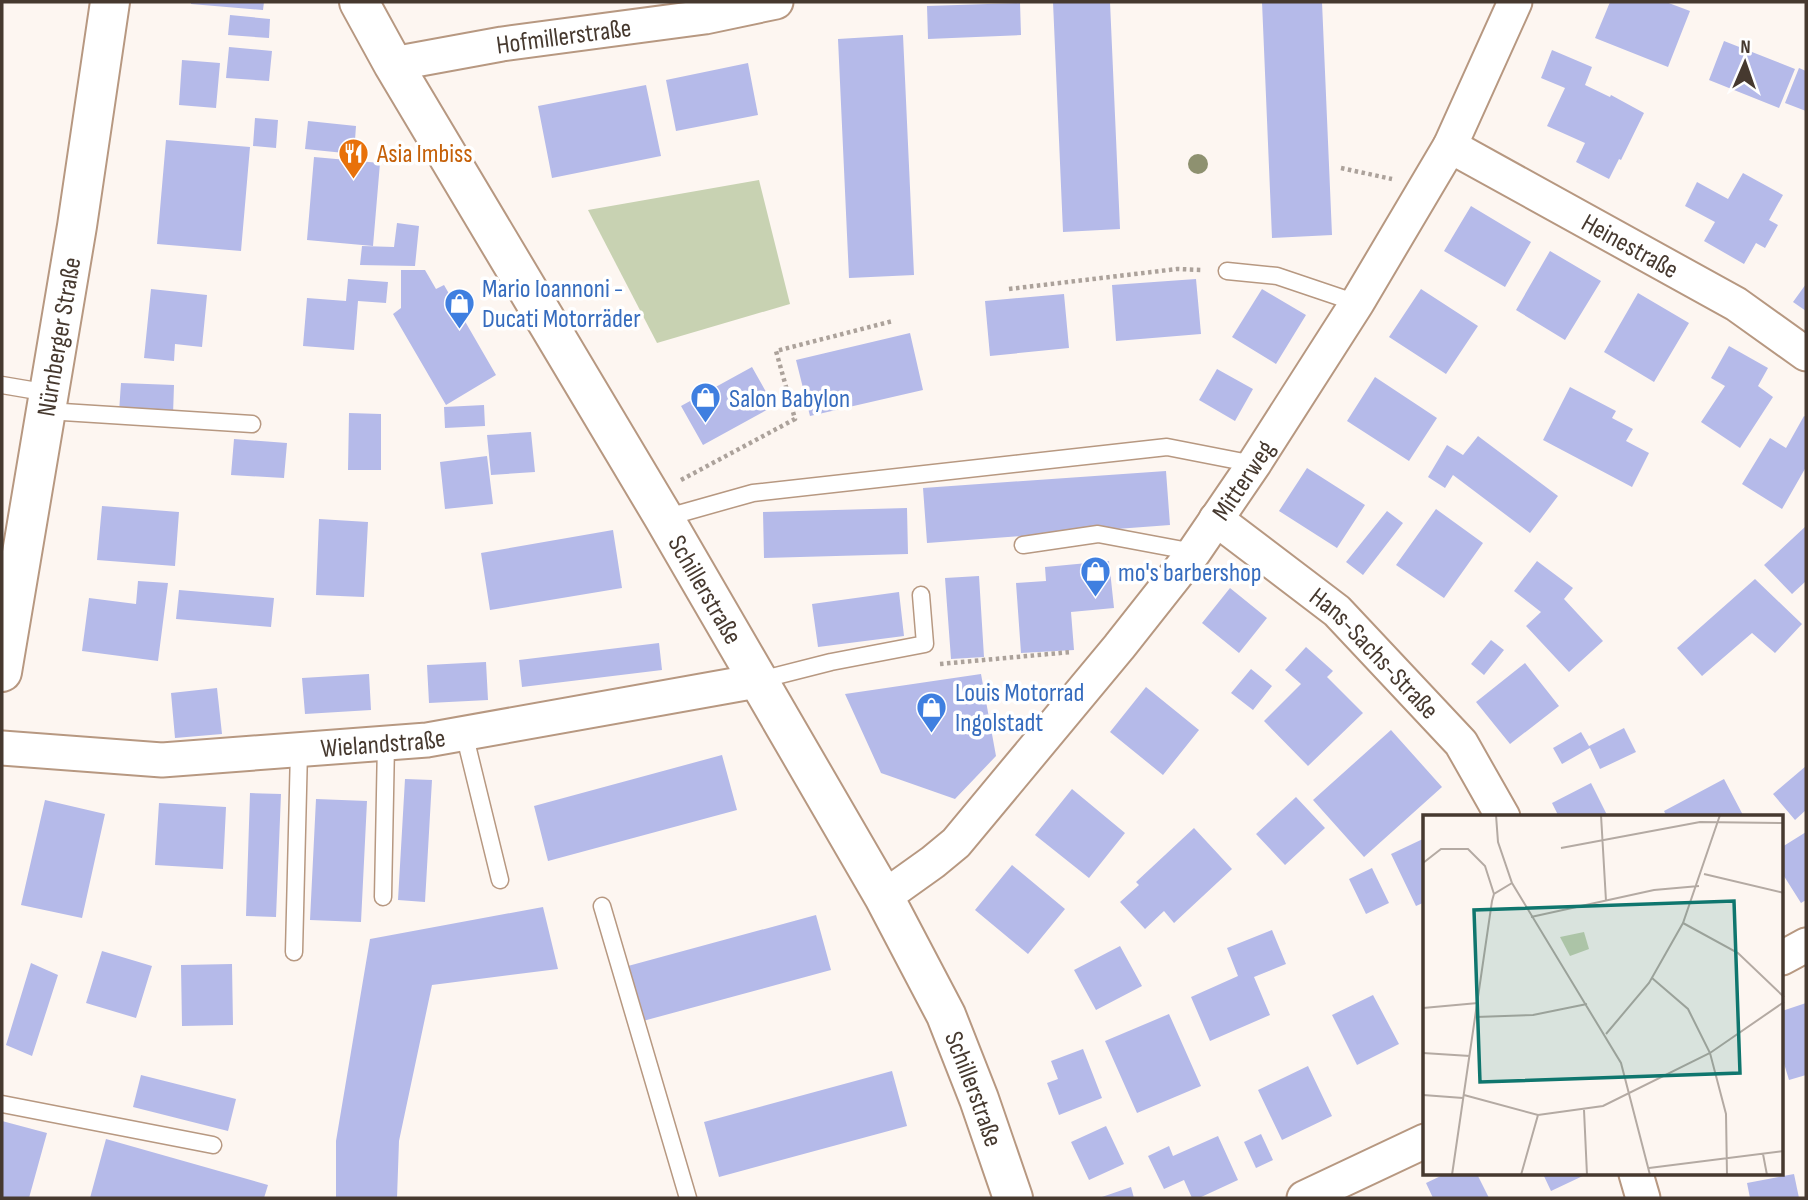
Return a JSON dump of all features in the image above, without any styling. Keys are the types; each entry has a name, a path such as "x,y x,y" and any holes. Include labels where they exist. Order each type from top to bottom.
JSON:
{"main road":[{"name":"Nürnberger Straße","path":"3,654 78,226 110,2"},
{"name":"Schillerstraße","path":"359,2 884,897 946,1015 979,1099 1013,1198"}],"street":[{"name":"Hofmillerstraße","path":"393,64 502,44 705,17 776,2"},
{"name":"Mitterweg","path":"884,897 956,843 1194,552 1357,303 1426,187 1450,146 1516,2"},
{"name":"Heinestraße","path":"1450,146 1736,304 1806,354"},
{"name":"Hans-Sachs-Straße","path":"1216,519 1337,611 1461,743 1502,815"},
{"name":"Wielandstraße","path":"2,748 162,760 386,743 464,733 757,681"},
{"path":"1784,957 1806,945"},
{"path":"1304,1198 1423,1142"},
{"path":"1637,1176 1643,1198"}],"lane":[{"path":"1227,271 1277,276 1357,303"},
{"path":"2,385 48,402 252,424"},
{"path":"664,518 753,493 1167,447 1254,464"},
{"path":"1023,545 1098,534 1194,552"},
{"path":"757,681 831,662 925,644 921,595"},
{"path":"464,733 500,880"},
{"path":"383,897 386,743"},
{"path":"294,952 299,750"},
{"path":"602,906 688,1198"},
{"path":"2,1104 213,1145"}],"path":[{"path":"1341,168 1426,187"},
{"path":"1009,289 1177,269 1227,271"},
{"path":"678,481 796,419 776,351 893,321"},
{"path":"937,665 1119,647"}],"green space":[{"path":"759,180 790,304 657,343 588,210"}],"building":[{"path":"191,2 264,2 263,10"},
{"path":"1053,2 1110,2 1120,229 1063,232"},
{"path":"1262,2 1322,2 1332,235 1272,238"},
{"path":"1610,2 1666,2 1690,11 1668,67 1595,38"},
{"path":"1020,3 1021,35 928,39 927,6"},
{"path":"230,15 270,19 269,38 228,35"},
{"path":"903,35 914,275 849,278 838,39"},
{"path":"1724,41 1795,69 1779,108 1709,80"},
{"path":"229,47 272,51 269,81 226,78"},
{"path":"1552,50 1592,67 1585,85 1610,97 1611,95 1644,113 1609,179 1576,162 1585,143 1547,126 1565,88 1541,78"},
{"path":"182,60 220,63 216,108 179,105"},
{"path":"748,63 758,115 676,131 666,80"},
{"path":"1799,68 1806,71 1806,111 1785,103"},
{"path":"646,85 661,156 552,178 538,106"},
{"path":"255,118 278,120 276,148 253,146"},
{"path":"308,121 356,126 354,154 305,149"},
{"path":"166,140 250,147 241,251 157,244"},
{"path":"314,157 380,163 373,246 307,240"},
{"path":"1743,173 1783,195 1769,220 1778,225 1765,248 1756,243 1744,264 1704,241 1715,222 1685,206 1697,182 1728,199"},
{"path":"1471,206 1531,242 1505,287 1444,251"},
{"path":"397,223 419,226 415,266 360,265 362,246 394,247"},
{"path":"1550,251 1601,281 1565,340 1516,310"},
{"path":"401,270 425,270 436,289 444,285 496,375 446,405 393,314 401,308"},
{"path":"348,279 388,282 386,303 358,301 354,350 303,346 307,298 346,301"},
{"path":"1196,279 1201,334 1116,341 1112,285"},
{"path":"1806,284 1806,311 1793,302"},
{"path":"151,289 207,295 202,347 175,344 174,361 144,358"},
{"path":"1262,289 1306,315 1276,364 1232,337"},
{"path":"1421,289 1478,326 1446,374 1389,337"},
{"path":"1638,293 1689,323 1654,382 1604,352"},
{"path":"1064,294 1069,348 990,356 985,301"},
{"path":"910,333 923,390 810,416 796,360"},
{"path":"1729,346 1768,368 1758,386 1773,397 1740,448 1701,422 1725,386 1711,378"},
{"path":"752,367 774,406 703,445 681,406"},
{"path":"1217,369 1253,389 1235,421 1199,400"},
{"path":"1375,377 1437,418 1409,461 1347,421"},
{"path":"121,383 174,385 173,415 119,412"},
{"path":"1570,387 1616,411 1612,418 1633,429 1626,441 1649,453 1632,487 1543,440"},
{"path":"484,405 485,426 445,428 444,407"},
{"path":"349,413 381,414 381,470 348,470"},
{"path":"1804,416 1806,467 1782,509 1742,484 1770,438 1786,448"},
{"path":"531,432 535,472 491,475 487,435"},
{"path":"1478,436 1558,496 1530,533 1453,475 1445,488 1428,477 1447,445 1463,455"},
{"path":"234,439 287,443 284,478 231,475"},
{"path":"487,456 493,504 445,509 440,462"},
{"path":"1307,468 1365,505 1337,548 1279,511"},
{"path":"1166,471 1170,525 927,543 923,488"},
{"path":"102,506 179,512 175,566 97,560"},
{"path":"907,508 908,554 764,558 763,512"},
{"path":"1436,509 1483,543 1444,598 1396,565"},
{"path":"1387,511 1403,523 1363,575 1346,562"},
{"path":"319,519 368,522 364,597 316,595"},
{"path":"1806,526 1806,581 1792,594 1764,565"},
{"path":"613,530 622,588 490,610 481,553"},
{"path":"1109,561 1114,608 1071,612 1074,650 1021,653 1016,583 1046,581 1045,567"},
{"path":"1537,561 1573,588 1564,599 1603,641 1569,672 1526,626 1541,612 1514,591"},
{"path":"979,576 984,657 951,659 945,578"},
{"path":"1755,579 1802,624 1775,653 1752,633 1702,676 1677,648"},
{"path":"138,581 168,583 158,661 82,651 89,598 136,604"},
{"path":"1230,588 1267,618 1239,653 1202,623"},
{"path":"179,590 274,598 271,627 176,619"},
{"path":"899,592 904,636 818,647 812,604"},
{"path":"1491,640 1504,650 1484,675 1471,664"},
{"path":"659,643 662,670 522,687 519,660"},
{"path":"1306,647 1333,671 1327,677 1363,713 1308,766 1264,721 1301,684 1285,670"},
{"path":"486,662 488,700 429,703 427,665"},
{"path":"1525,663 1559,706 1510,744 1476,702"},
{"path":"1251,669 1272,686 1253,710 1231,693"},
{"path":"369,674 371,710 305,714 302,678"},
{"path":"981,674 996,756 955,799 881,773 845,694"},
{"path":"1146,687 1199,730 1163,775 1110,732"},
{"path":"217,688 222,734 175,738 171,693"},
{"path":"1624,728 1636,752 1600,769 1590,748 1562,764 1553,748 1581,732 1589,746"},
{"path":"1391,730 1442,787 1364,857 1313,800"},
{"path":"722,755 737,810 548,861 534,806"},
{"path":"1806,766 1806,810 1795,820 1773,794"},
{"path":"405,779 432,780 425,902 398,900"},
{"path":"1724,779 1743,815 1666,815 1664,811"},
{"path":"1591,783 1607,815 1558,815 1552,803"},
{"path":"1072,789 1125,833 1089,878 1035,835"},
{"path":"250,793 281,794 276,917 246,916"},
{"path":"1296,797 1325,828 1285,865 1256,834"},
{"path":"316,799 367,801 361,922 310,920"},
{"path":"45,800 105,814 82,918 21,905"},
{"path":"159,803 226,807 223,869 155,865"},
{"path":"1194,828 1232,869 1174,923 1164,911 1145,929 1120,902 1139,885 1136,882"},
{"path":"1806,832 1806,900 1801,903 1784,876 1784,846"},
{"path":"1423,839 1423,903 1416,906 1391,854"},
{"path":"1012,865 1065,909 1028,954 975,910"},
{"path":"1372,868 1389,903 1366,914 1349,879"},
{"path":"543,907 558,969 432,985 399,1141 397,1198 336,1198 336,1141 370,939"},
{"path":"816,915 831,970 643,1021 628,966"},
{"path":"1272,930 1286,964 1254,977 1270,1015 1210,1041 1191,997 1238,976 1227,948"},
{"path":"1120,946 1142,986 1096,1010 1074,970"},
{"path":"102,951 152,966 136,1018 86,1003"},
{"path":"31,963 58,975 32,1056 6,1045"},
{"path":"232,964 233,1025 182,1026 181,965"},
{"path":"1373,995 1399,1044 1357,1065 1332,1015"},
{"path":"1806,1003 1806,1075 1789,1080 1784,1064 1784,1010"},
{"path":"1169,1014 1201,1086 1137,1113 1105,1041"},
{"path":"1083,1049 1102,1098 1059,1115 1047,1083 1058,1079 1051,1061"},
{"path":"1308,1066 1332,1116 1282,1140 1258,1090"},
{"path":"892,1071 907,1126 719,1177 704,1122"},
{"path":"141,1075 236,1099 228,1131 133,1107"},
{"path":"2,1121 47,1133 29,1198 2,1198"},
{"path":"1106,1126 1124,1164 1089,1180 1071,1142"},
{"path":"1261,1134 1273,1160 1256,1168 1244,1142"},
{"path":"1218,1136 1238,1180 1199,1198 1192,1198 1184,1180 1164,1189 1148,1156 1169,1146 1173,1156"},
{"path":"106,1139 268,1185 264,1198 90,1198"},
{"path":"1794,1174 1799,1198 1750,1198 1747,1183"},
{"path":"1441,1176 1478,1176 1489,1198 1433,1198 1426,1183"},
{"path":"1544,1176 1583,1176 1551,1191"},
{"path":"1131,1187 1134,1198 1099,1198"}],"place":[{"name":"Asia Imbiss","path":"354,180"},
{"name":"Mario Ioannoni - Ducati Motorräder","path":"459,330"},
{"name":"Salon Babylon","path":"706,425"},
{"name":"mo's barbershop","path":"1095,599"},
{"name":"Louis Motorrad Ingolstadt","path":"932,734"}]}
